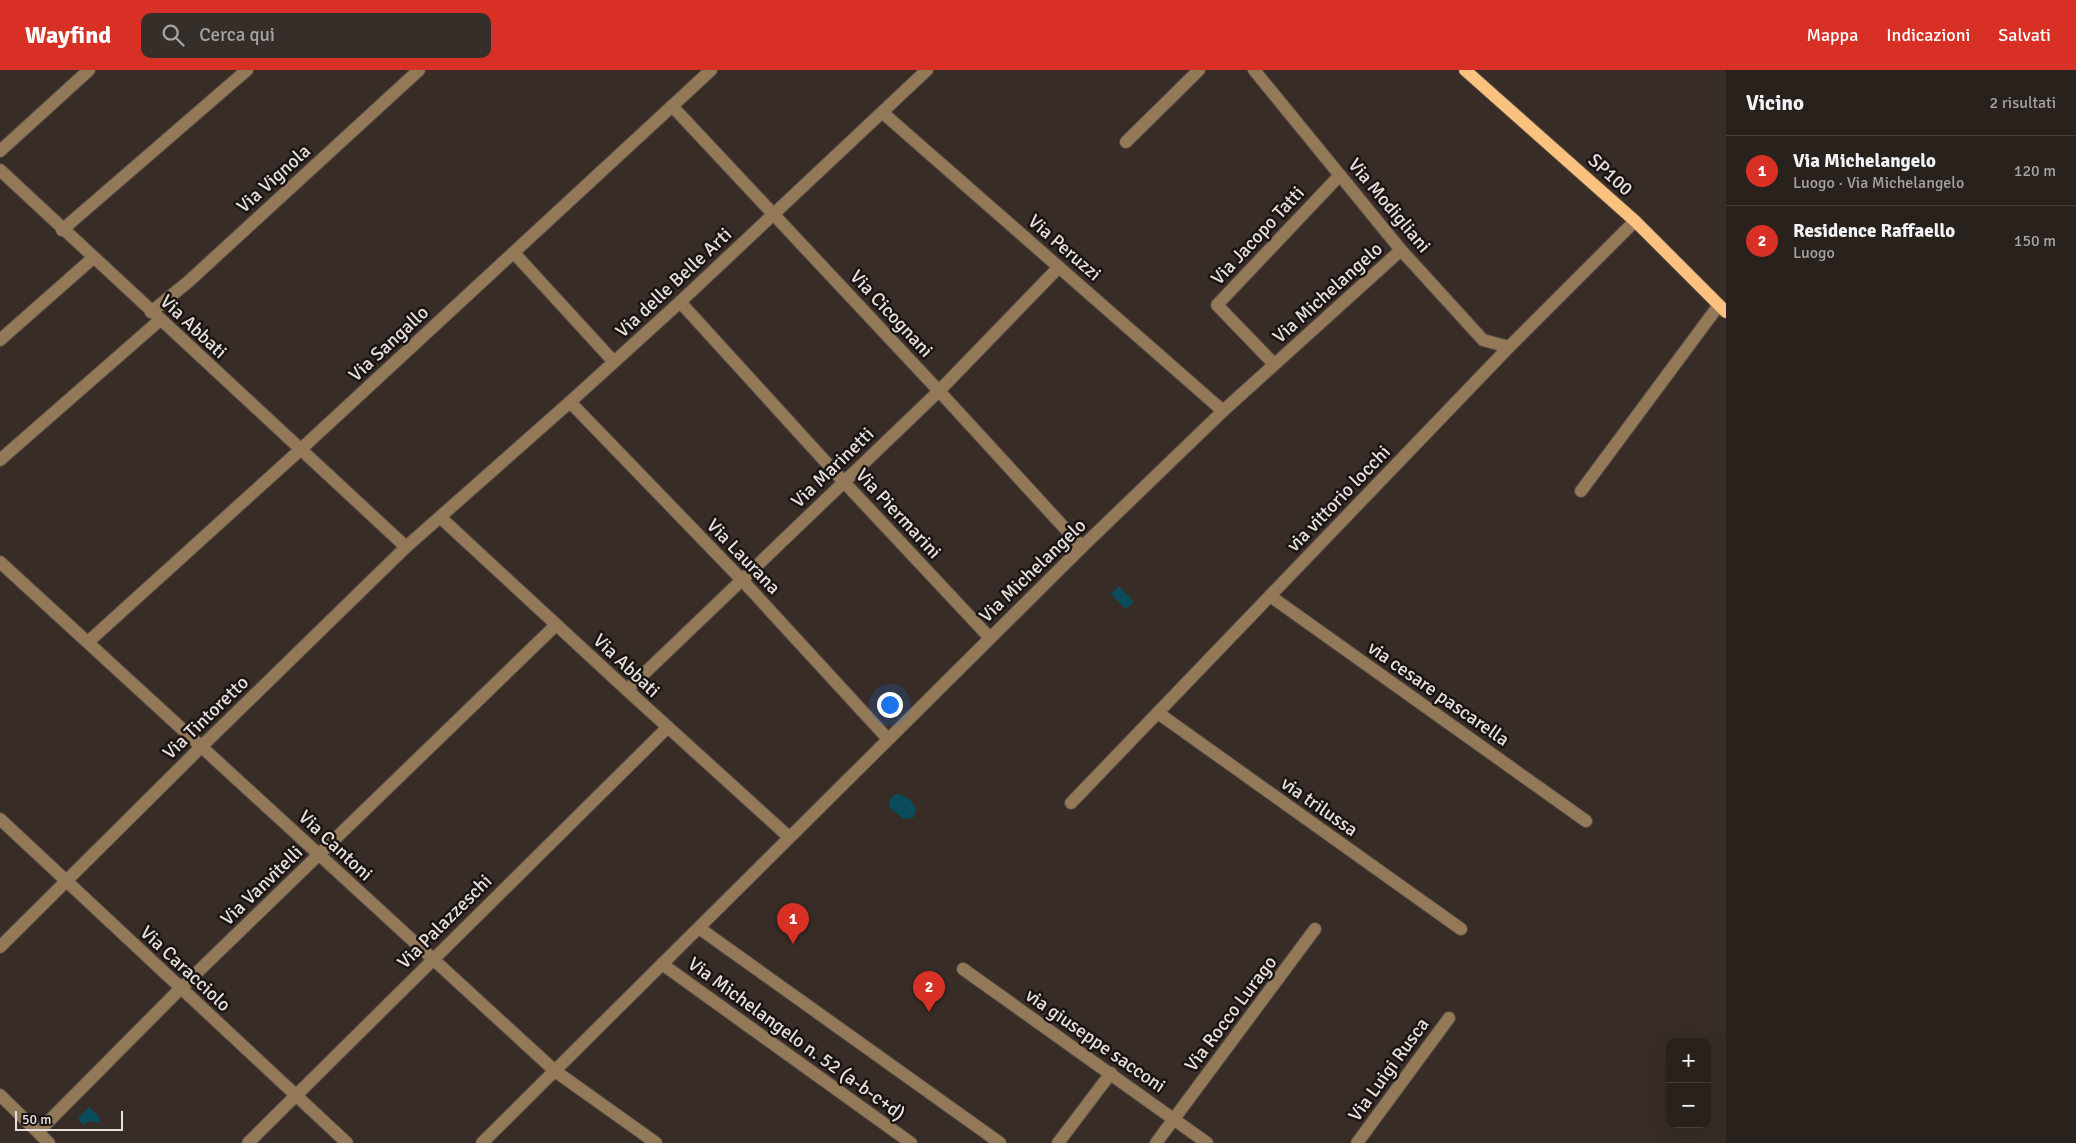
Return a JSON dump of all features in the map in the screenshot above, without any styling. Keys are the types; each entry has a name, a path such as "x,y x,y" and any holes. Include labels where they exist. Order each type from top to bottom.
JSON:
{"main road":[{"name":"SP100","path":"1465,70 1635,221 1723,309"}],"street":[{"path":"0,151 89,70"},
{"path":"62,230 247,70"},
{"name":"Via Vignola","path":"0,460 156,316 188,282 419,70"},
{"name":"Via Sangallo","path":"88,642 300,450 711,70"},
{"name":"Via delle Belle Arti","path":"441,518 680,302 927,70"},
{"path":"1126,142 1199,70"},
{"name":"Via Modigliani","path":"1254,70 1401,250 1483,340 1509,347"},
{"name":"Via Cicognani","path":"672,106 1082,547"},
{"name":"Via Peruzzi","path":"883,113 1223,411"},
{"name":"Via Abbati","path":"0,170 62,230 406,547"},
{"name":"Via Jacopo Tatti","path":"1274,364 1217,305 1340,175"},
{"name":"via vittorio locchi","path":"1071,803 1509,347 1635,221"},
{"name":"Via Michelangelo","path":"482,1143 1082,547 1223,411 1401,250"},
{"path":"514,253 614,362"},
{"path":"0,340 93,258"},
{"name":"Via Marinetti","path":"627,690 939,391 1059,267"},
{"name":"Via Piermarini","path":"680,302 844,482 990,638"},
{"path":"1581,492 1723,309"},
{"name":"Via Laurana","path":"570,402 742,580 888,739"},
{"name":"Via Abbati","path":"441,518 789,837"},
{"name":"Via Tintoretto","path":"0,947 406,547 441,518"},
{"name":"Via Cantoni","path":"0,562 555,1071 656,1143"},
{"name":"via cesare pascarella","path":"1270,596 1586,821"},
{"name":"Via Vanvitelli","path":"38,1132 181,988 556,625"},
{"name":"via trilussa","path":"1158,713 1461,929"},
{"name":"Via Palazzeschi","path":"248,1143 668,727"},
{"name":"Via Caracciolo","path":"0,819 347,1143"},
{"path":"699,928 782,985 1000,1143"},
{"name":"Via Rocco Lurago","path":"1156,1143 1315,929"},
{"name":"Via Michelangelo n. 52 (a-b-c+d)","path":"662,964 911,1143"},
{"name":"via giuseppe sacconi","path":"963,969 1175,1118 1207,1143"},
{"name":"Via Luigi Rusca","path":"1358,1143 1449,1018"},
{"path":"1058,1143 1111,1073"},
{"path":"0,1095 49,1143"}],"water":[{"path":"1119,586 1134,602 1126,609 1111,594"},
{"path":"896,794 906,797 914,805 916,811 913,818 904,819 890,808 889,800"},
{"path":"89,1107 99,1116 100,1120 98,1123 90,1121 83,1125 78,1118"}],"place":[{"name":"Via Michelangelo","path":"793,944"},
{"name":"Residence Raffaello","path":"929,1012"}]}
